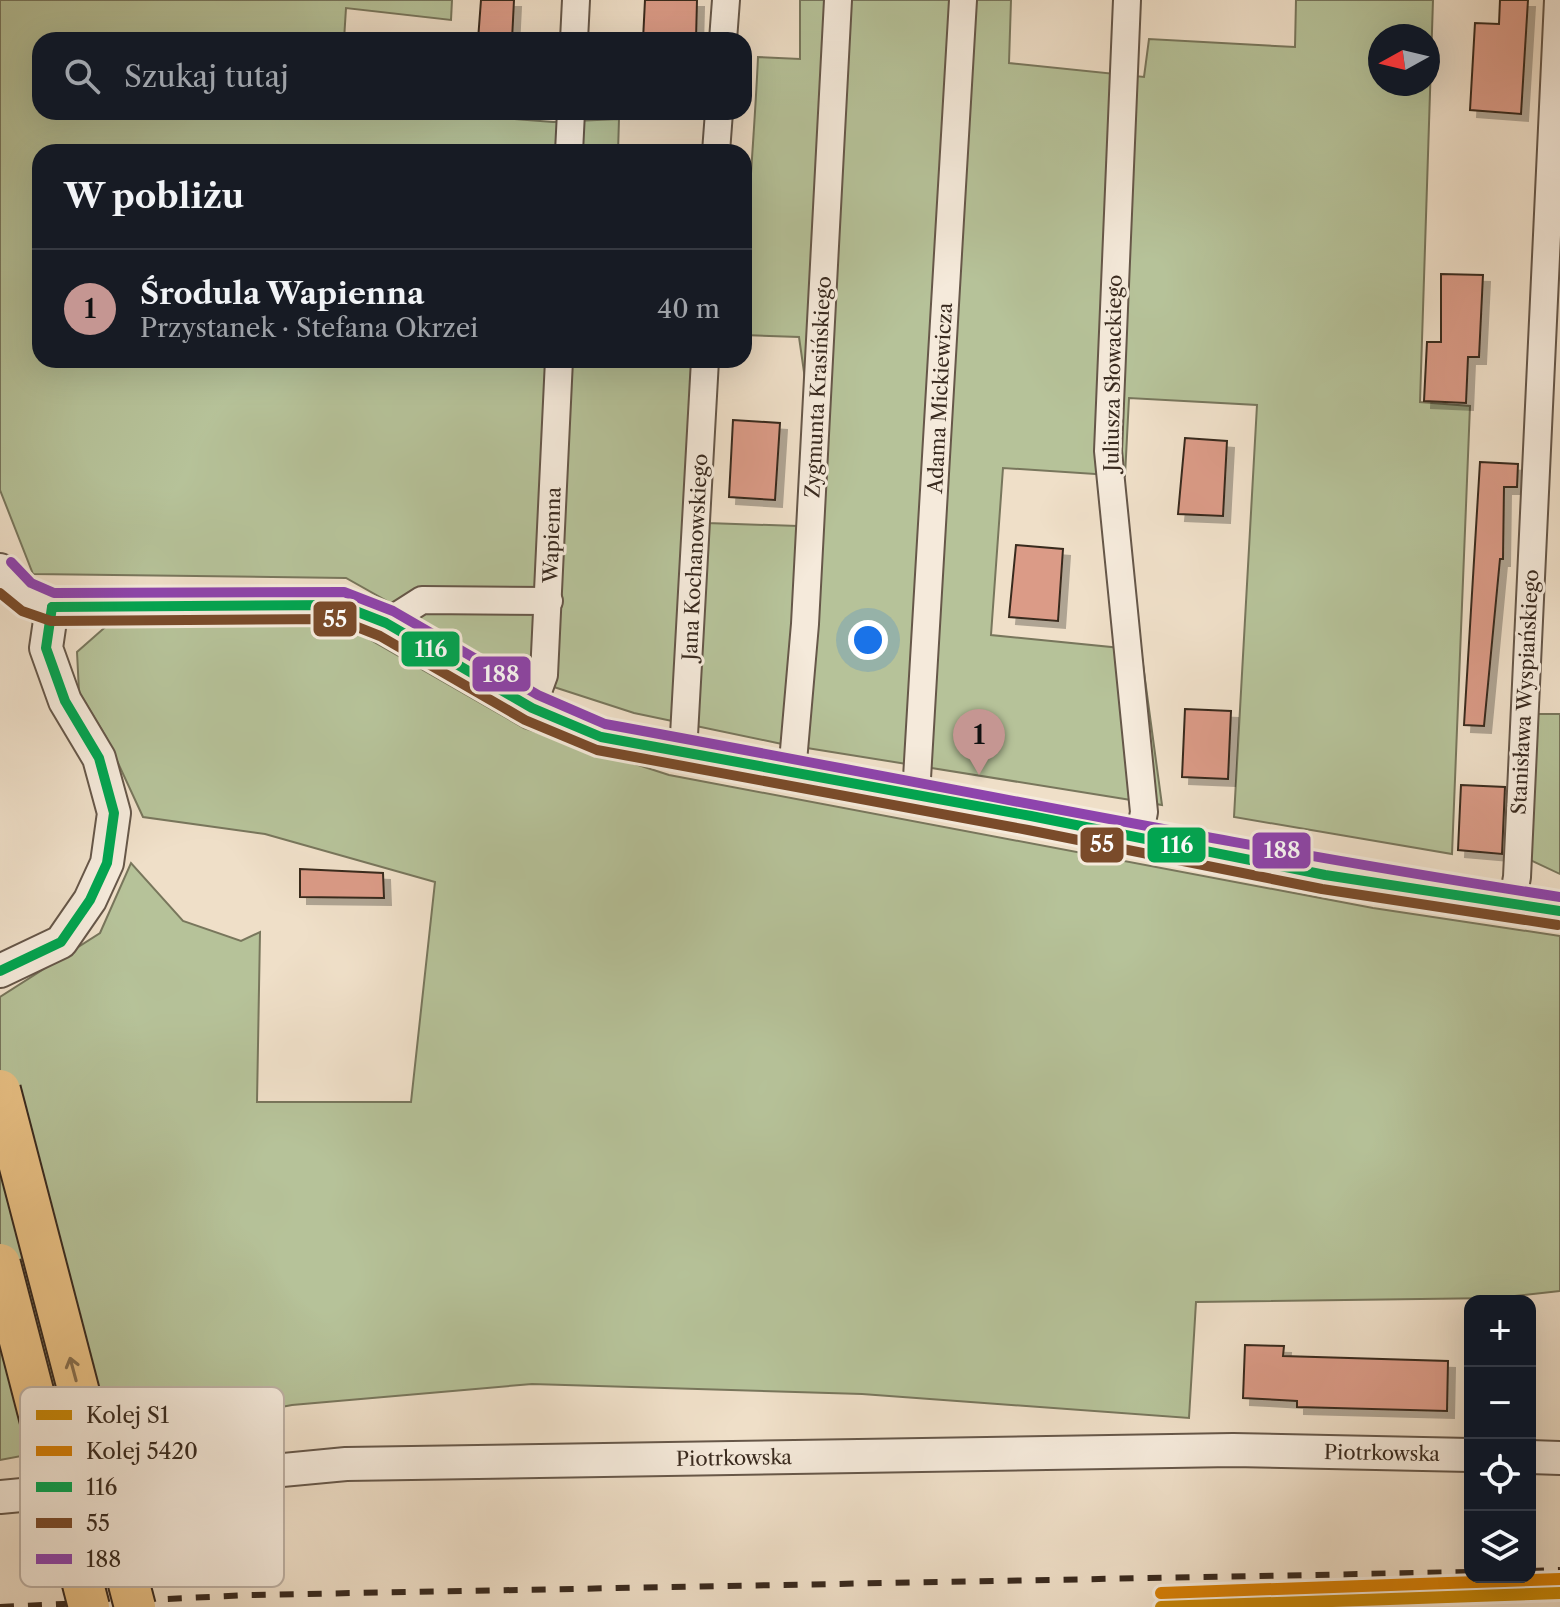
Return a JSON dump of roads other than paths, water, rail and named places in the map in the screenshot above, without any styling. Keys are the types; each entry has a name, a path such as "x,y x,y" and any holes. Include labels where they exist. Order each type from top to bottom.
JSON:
{"main road":[{"path":"0,1090 78,1387"},
{"path":"0,1264 32,1387"},
{"path":"84,1587 89,1607"},
{"path":"130,1587 135,1607"}],"street":[{"path":"574,32 576,0"},
{"path":"724,32 726,0"},
{"name":"Zygmunta Krasińskiego","path":"792,773 805,624 838,0"},
{"name":"Adama Mickiewicza","path":"916,795 963,0"},
{"name":"Juliusza Słowackiego","path":"1127,0 1108,451 1144,812 1139,839"},
{"name":"Stanisława Wyspiańskiego","path":"1512,905 1517,877 1558,0"},
{"path":"569,144 571,120"},
{"path":"717,144 718,120"},
{"name":"Wapienna","path":"532,708 544,675 559,368"},
{"name":"Jana Kochanowskiego","path":"683,753 705,368"},
{"path":"0,570 12,587 31,602 52,607 340,605 386,623 532,708 601,737 1325,875 1560,911"},
{"path":"386,623 422,600 549,601"},
{"path":"0,971 61,942 90,900 109,850 114,813 99,758 65,701 46,648 52,607"},
{"name":"Piotrkowska","path":"284,1470 346,1464 1233,1450 1464,1455"},
{"path":"1536,1457 1560,1458"},
{"name":"Piotrkowska","path":"0,1497 20,1495"}],"railway":[{"path":"1536,1571 1560,1570"},
{"path":"0,1607 250,1595 1464,1572"}],"rail line":[{"name":"5420","path":"1161,1593 1560,1579"},
{"name":"S1","path":"1161,1607 1560,1593"}],"place":[{"name":"Środula Wapienna","path":"979,775"}]}
